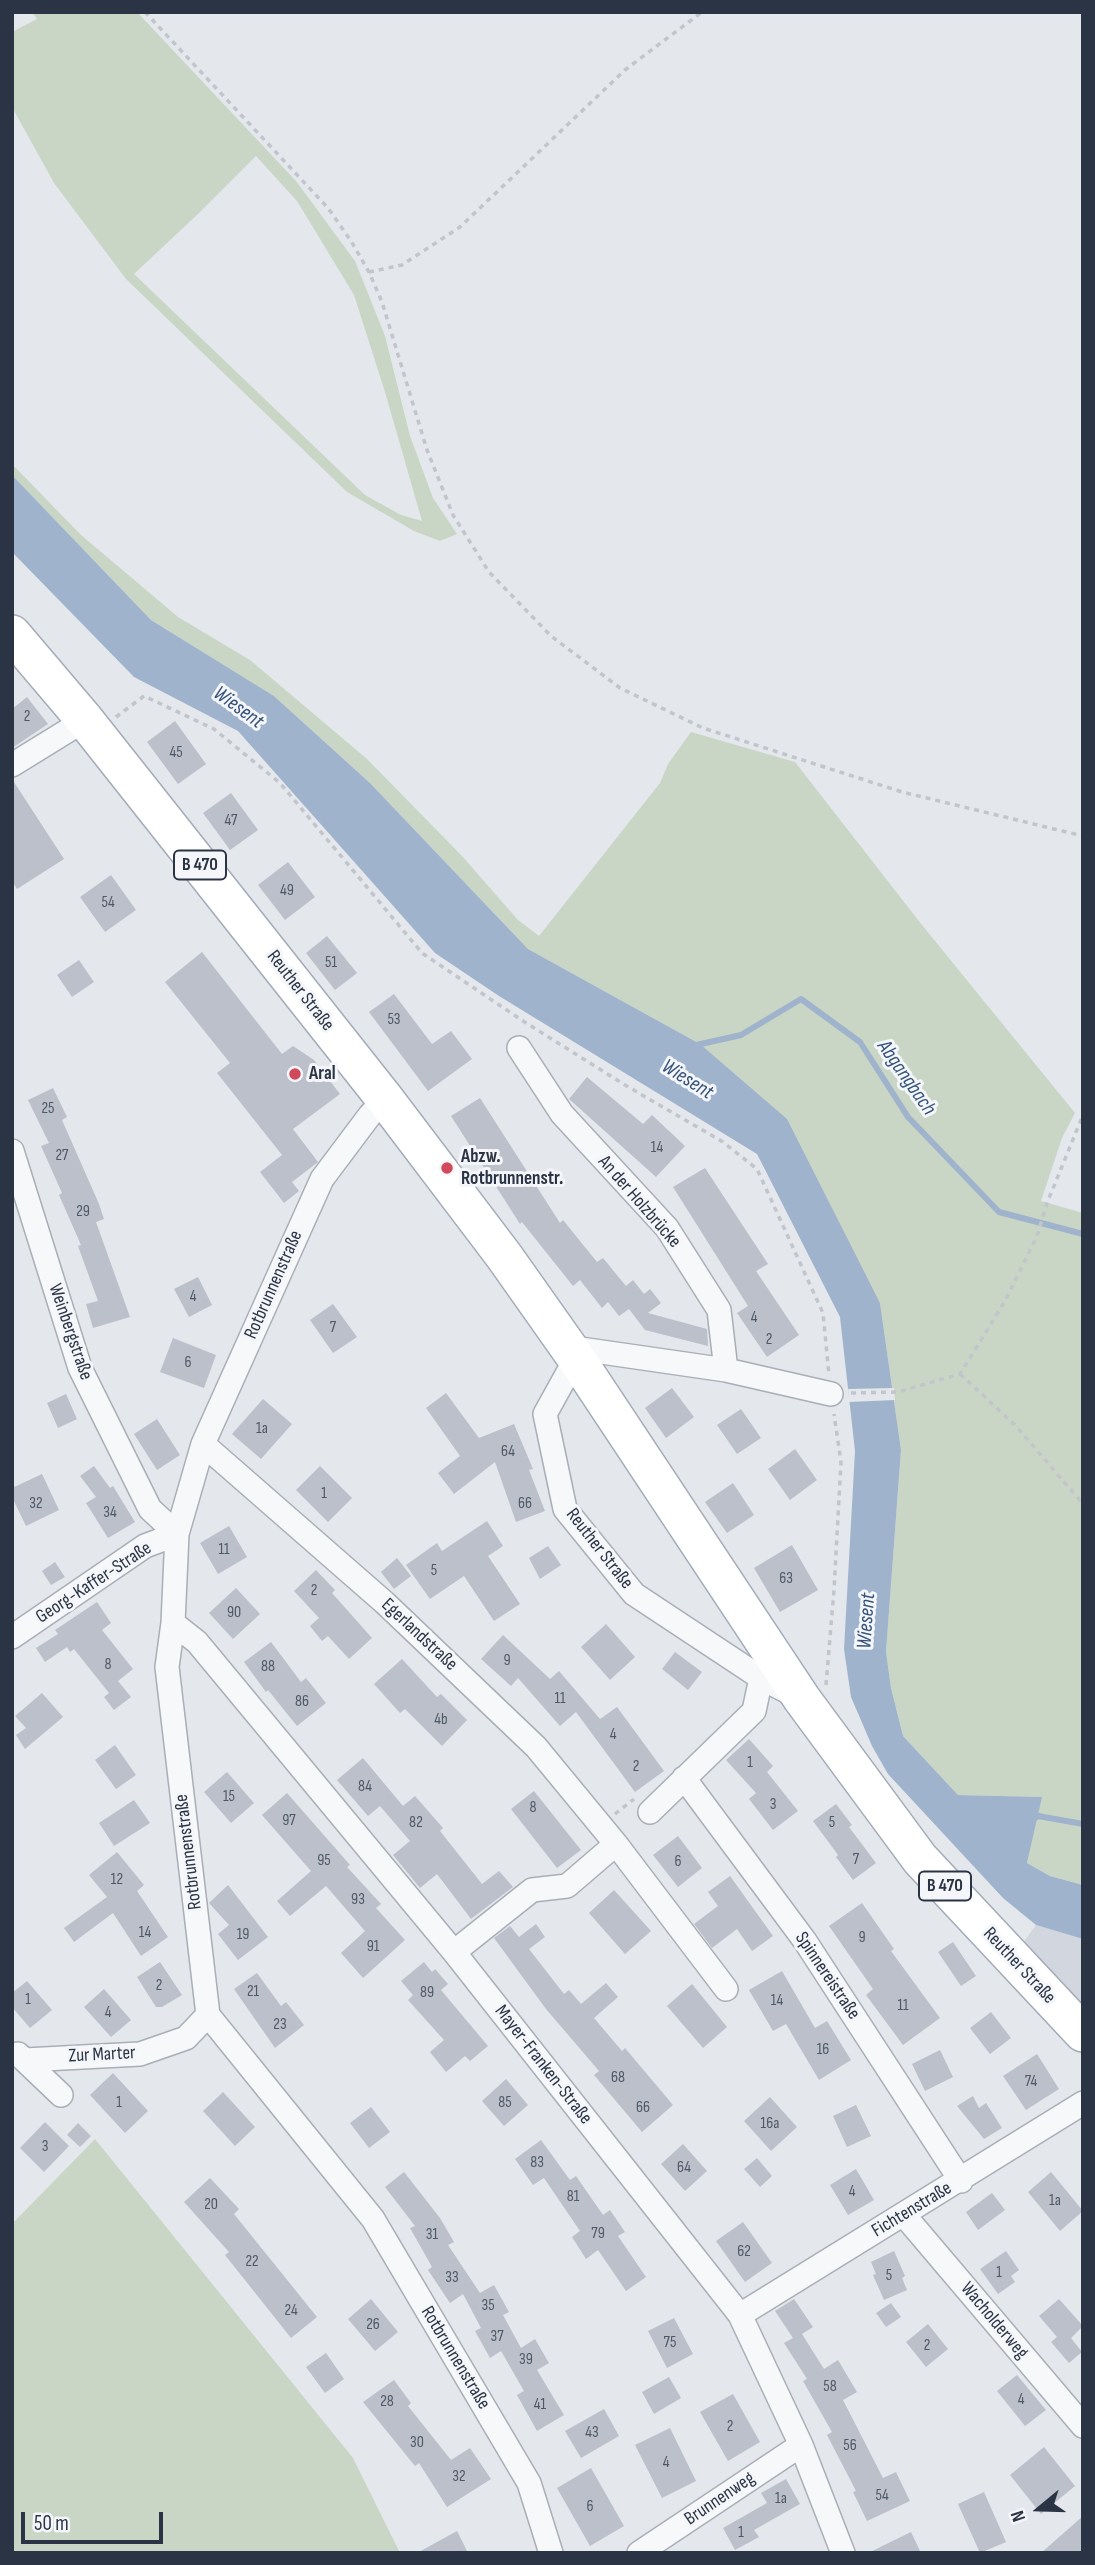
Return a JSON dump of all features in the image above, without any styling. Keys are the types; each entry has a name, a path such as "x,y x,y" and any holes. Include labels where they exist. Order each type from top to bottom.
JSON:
{"main road":[{"name":"Reuther Straße","path":"12,634 90,726 385,1099 504,1256 814,1692 920,1859 1083,2033"}],"street":[{"path":"12,765 90,726"},
{"name":"An der Holzbrücke","path":"519,1048 562,1114 667,1228 719,1310 726,1370"},
{"name":"Rotbrunnenstraße","path":"385,1099 322,1179 203,1444 177,1534 173,1623 167,1667 208,2015 373,2219 529,2483 551,2553"},
{"name":"Weinbergstraße","path":"12,1151 80,1368 150,1509 177,1534"},
{"path":"571,1353 726,1370 837,1393"},
{"name":"Reuther Straße","path":"571,1353 545,1414 565,1509 634,1594 761,1678 814,1692"},
{"name":"Egerlandstraße","path":"203,1444 385,1603 536,1747 616,1844 726,1989"},
{"name":"Georg-Kaffer-Straße","path":"12,1637 145,1546 177,1534"},
{"name":"Mayer-Franken-Straße","path":"173,1623 197,1643 454,1952 740,2315 801,2445 836,2541 843,2553"},
{"path":"650,1812 754,1711 761,1678"},
{"name":"Spinnereistraße","path":"684,1778 805,1941 961,2181"},
{"path":"454,1952 532,1889 567,1886 616,1844"},
{"name":"Zur Marter","path":"18,2055 140,2054 186,2038 208,2015"},
{"path":"18,2055 61,2095"},
{"name":"Fichtenstraße","path":"740,2315 961,2181 1083,2103"},
{"name":"Wacholderweg","path":"904,2216 1083,2426"},
{"name":"Brunnenweg","path":"639,2553 801,2445"}],"path":[{"path":"145,12 328,208 369,272 382,302 426,450 453,515 489,572 551,636 620,688 704,728 902,792 1083,836"},
{"path":"369,272 402,265 460,228 625,70 702,12"},
{"path":"90,726 144,695 214,729 280,783 422,953 557,1042 723,1142 757,1169 822,1313 837,1393 841,1462 834,1590 814,1692"},
{"path":"837,1393 898,1392 960,1374 1005,1301 1037,1236 1047,1203 1083,1115"},
{"path":"960,1374 1015,1425 1083,1504"},
{"path":"601,1825 635,1797 650,1812"}],"shaded area":[{"path":"1036,1925 1083,1939 1083,2027 1013,1957"}],"green space":[{"path":"32,12 137,12 296,181 355,261 385,336 410,436 433,498 457,534 440,541 414,531 347,492 126,279 54,183 12,107 12,32 37,19","holes":["256,156 297,201 354,295 422,521 401,515 365,495 134,274"]},
{"path":"12,464 81,535 178,617 250,660 367,759 462,856 518,920 539,936 660,783 668,764 691,732 795,762 922,925 1075,1113 1062,1138 1041,1201 1083,1213 1083,1885 1050,1876 1027,1863 1041,1797 958,1795 903,1736 891,1688 886,1652 901,1450 880,1303 700,1044 528,949 370,783 274,696 151,620 12,475"},
{"path":"95,2139 353,2458 400,2553 12,2553 12,2224"}],"water":[{"path":"12,475 151,620 274,696 370,783 528,949 700,1044 787,1119 880,1303 901,1450 886,1652 891,1688 903,1736 958,1795 1042,1797 1027,1863 1050,1876 1083,1885 1083,1939 1036,1925 1003,1898 888,1774 872,1746 851,1697 844,1649 855,1451 840,1317 757,1154 499,996 435,953 238,731 134,677 12,552"}],"pier":[{"path":"894,1388 895,1400 849,1402 848,1389"}],"building":[{"path":"27,697 48,724 12,748 12,709"},
{"path":"175,721 206,764 178,784 147,742"},
{"path":"12,779 64,859 17,889 12,881"},
{"path":"231,793 258,830 230,850 203,813"},
{"path":"288,862 315,897 285,920 258,885"},
{"path":"111,875 136,910 105,932 80,897"},
{"path":"327,936 357,973 335,990 306,953"},
{"path":"202,952 282,1054 293,1046 314,1060 340,1094 293,1129 318,1162 292,1182 299,1191 284,1203 260,1172 282,1155 217,1073 230,1063 165,982"},
{"path":"79,960 94,982 72,997 57,975"},
{"path":"394,994 432,1044 451,1031 472,1059 428,1091 369,1012"},
{"path":"587,1077 643,1124 652,1115 685,1146 656,1177 569,1099"},
{"path":"53,1088 67,1117 62,1120 99,1204 104,1219 96,1222 130,1317 93,1328 86,1304 98,1301 78,1246 81,1245 59,1195 62,1193 41,1146 49,1143 28,1100"},
{"path":"480,1098 560,1223 563,1220 597,1262 603,1258 626,1286 633,1280 644,1294 650,1289 661,1303 648,1313 707,1329 708,1346 645,1330 629,1309 619,1316 608,1302 602,1308 580,1280 573,1286 522,1222 520,1224 451,1116"},
{"path":"705,1168 768,1264 756,1271 799,1335 767,1357 737,1313 748,1306 673,1187"},
{"path":"198,1277 212,1305 189,1317 174,1289"},
{"path":"333,1304 357,1337 333,1353 310,1320"},
{"path":"173,1338 216,1355 204,1388 160,1372"},
{"path":"672,1388 694,1417 666,1438 645,1408"},
{"path":"446,1393 479,1438 514,1424 533,1469 529,1470 545,1511 516,1522 495,1462 454,1494 438,1473 460,1456 426,1408"},
{"path":"66,1394 77,1419 58,1428 47,1403"},
{"path":"263,1399 292,1424 261,1459 232,1434"},
{"path":"741,1409 761,1438 737,1454 717,1425"},
{"path":"157,1419 180,1455 157,1470 134,1434"},
{"path":"795,1449 817,1480 790,1500 768,1469"},
{"path":"94,1466 110,1488 113,1486 135,1522 108,1538 86,1503 96,1497 80,1476"},
{"path":"320,1466 352,1498 328,1522 296,1490"},
{"path":"42,1474 59,1510 26,1526 12,1497 12,1488"},
{"path":"733,1483 754,1515 727,1533 705,1502"},
{"path":"487,1521 503,1546 488,1556 520,1604 494,1621 464,1576 430,1599 406,1565 437,1543 442,1551"},
{"path":"229,1526 247,1557 218,1574 200,1543"},
{"path":"792,1545 818,1590 780,1612 754,1568"},
{"path":"548,1546 561,1565 540,1579 529,1558"},
{"path":"397,1558 411,1576 394,1589 381,1572"},
{"path":"55,1562 65,1577 51,1585 42,1571"},
{"path":"316,1570 335,1590 332,1593 372,1638 349,1659 328,1636 322,1641 310,1626 319,1618 294,1591"},
{"path":"236,1588 260,1614 233,1639 209,1613"},
{"path":"97,1602 111,1623 102,1630 133,1669 118,1681 131,1697 114,1710 104,1697 109,1693 74,1649 70,1652 67,1647 45,1662 36,1648 58,1634 55,1630"},
{"path":"606,1624 635,1657 610,1680 581,1647"},
{"path":"503,1635 550,1679 559,1671 600,1719 617,1707 664,1771 635,1792 576,1712 560,1726 518,1678 511,1686 481,1659"},
{"path":"271,1642 301,1682 306,1678 326,1703 297,1726 268,1690 266,1692 244,1662"},
{"path":"675,1652 702,1672 688,1690 662,1669"},
{"path":"402,1659 437,1697 441,1694 467,1720 442,1746 405,1709 400,1713 374,1684"},
{"path":"42,1693 63,1717 25,1749 16,1735 26,1728 15,1716"},
{"path":"749,1739 773,1766 767,1772 798,1811 773,1830 749,1799 756,1793 726,1760"},
{"path":"115,1745 136,1775 116,1789 95,1760"},
{"path":"363,1758 403,1806 415,1796 443,1828 440,1831 482,1884 499,1871 513,1887 471,1919 437,1874 420,1888 393,1855 410,1841 380,1806 368,1816 337,1780"},
{"path":"227,1772 254,1803 231,1823 204,1792"},
{"path":"534,1791 581,1850 557,1868 511,1809"},
{"path":"287,1793 350,1865 347,1867 381,1904 376,1908 405,1940 363,1978 341,1953 365,1931 326,1886 290,1916 277,1901 311,1871 262,1815"},
{"path":"134,1800 150,1823 114,1846 99,1823"},
{"path":"836,1804 852,1825 849,1827 876,1863 853,1880 813,1821"},
{"path":"678,1836 702,1868 678,1887 653,1855"},
{"path":"117,1852 144,1885 137,1891 168,1937 141,1956 113,1913 74,1942 64,1928 107,1897 89,1875"},
{"path":"730,1876 773,1936 752,1951 737,1929 712,1948 694,1924 718,1906 708,1892"},
{"path":"228,1885 268,1937 238,1960 218,1934 229,1925 209,1903"},
{"path":"614,1890 651,1931 625,1954 589,1913"},
{"path":"862,1903 894,1949 891,1951 940,2018 903,2045 866,1995 873,1989 829,1926"},
{"path":"536,1924 545,1937 529,1949 564,1994 569,1990 581,2004 606,1983 618,1997 594,2018 622,2051 625,2048 673,2105 642,2132 594,2075 599,2071 546,2009 494,1938 510,1926 519,1937"},
{"path":"953,1942 976,1976 961,1986 938,1952"},
{"path":"160,1962 182,1995 162,2007 156,2007 137,1977"},
{"path":"424,1962 432,1972 435,1969 448,1984 441,1990 488,2046 470,2061 465,2056 446,2072 430,2052 444,2040 408,2000 413,1995 401,1981"},
{"path":"782,1971 815,2028 827,2021 851,2060 819,2080 786,2024 773,2031 749,1990"},
{"path":"257,1973 281,2006 286,2002 304,2025 275,2048 234,1989"},
{"path":"27,1981 52,2010 30,2028 12,2007 12,1993"},
{"path":"692,1984 727,2027 703,2048 667,2006"},
{"path":"104,1989 131,2020 111,2037 84,2007"},
{"path":"991,2012 1011,2038 990,2054 970,2028"},
{"path":"940,2050 953,2077 925,2091 912,2064"},
{"path":"1037,2054 1059,2089 1026,2110 1003,2076"},
{"path":"113,2073 148,2111 125,2133 90,2095"},
{"path":"506,2079 528,2105 504,2126 482,2101"},
{"path":"223,2092 255,2127 235,2146 203,2111"},
{"path":"973,2096 979,2108 986,2103 1002,2128 984,2139 957,2106"},
{"path":"770,2097 797,2127 771,2151 744,2121"},
{"path":"856,2105 871,2136 847,2147 833,2116"},
{"path":"371,2107 390,2132 369,2148 350,2123"},
{"path":"45,2122 69,2146 44,2172 20,2148"},
{"path":"78,2123 91,2136 80,2147 67,2135"},
{"path":"541,2140 570,2180 576,2176 603,2215 610,2210 625,2232 618,2236 646,2277 626,2291 598,2250 586,2259 572,2237 580,2231 544,2178 533,2185 515,2159"},
{"path":"683,2144 707,2171 685,2191 661,2164"},
{"path":"757,2158 772,2176 760,2187 744,2169"},
{"path":"856,2169 874,2200 848,2215 830,2185"},
{"path":"404,2172 440,2218 454,2242 448,2245 480,2293 494,2285 509,2312 503,2315 521,2348 535,2339 549,2363 537,2370 564,2415 537,2431 517,2395 524,2391 501,2351 490,2358 475,2331 481,2328 463,2294 450,2303 428,2270 432,2267 410,2228 415,2226 385,2187"},
{"path":"1051,2172 1083,2211 1060,2231 1028,2192"},
{"path":"210,2178 239,2209 234,2214 317,2317 291,2338 225,2255 229,2252 184,2202"},
{"path":"992,2193 1005,2210 978,2230 966,2212"},
{"path":"743,2222 772,2263 745,2282 716,2241"},
{"path":"894,2251 905,2276 902,2278 907,2290 884,2300 873,2275 876,2274 871,2262"},
{"path":"1006,2251 1019,2270 1011,2276 1015,2282 998,2294 980,2269"},
{"path":"371,2299 398,2332 375,2351 348,2319"},
{"path":"794,2299 813,2327 802,2334 824,2369 838,2360 857,2392 843,2400 883,2478 896,2472 910,2501 867,2521 853,2492 856,2491 827,2435 832,2432 803,2381 807,2379 784,2343 793,2338 775,2311"},
{"path":"1059,2299 1083,2326 1071,2338 1082,2352 1069,2363 1051,2342 1057,2337 1039,2316"},
{"path":"891,2303 901,2317 886,2327 876,2313"},
{"path":"674,2318 693,2354 667,2368 648,2331"},
{"path":"928,2324 948,2349 926,2367 906,2342"},
{"path":"326,2353 344,2379 325,2393 306,2367"},
{"path":"1017,2375 1046,2410 1025,2426 997,2391"},
{"path":"669,2377 681,2398 654,2414 642,2392"},
{"path":"394,2380 411,2403 408,2406 451,2460 470,2448 491,2479 447,2507 419,2463 415,2466 363,2402"},
{"path":"733,2394 760,2442 728,2461 700,2412"},
{"path":"604,2409 619,2436 581,2458 565,2431"},
{"path":"670,2428 696,2481 662,2498 635,2445"},
{"path":"1044,2447 1075,2486 1041,2514 1010,2475"},
{"path":"591,2468 624,2526 590,2546 557,2488"},
{"path":"786,2479 800,2504 754,2530 759,2537 735,2550 723,2528 767,2503 761,2493"},
{"path":"984,2492 1006,2542 980,2553 958,2504"},
{"path":"1083,2516 1083,2553 1041,2553"},
{"path":"457,2531 468,2553 417,2553"},
{"path":"911,2532 921,2553 868,2553"}],"waterway":[{"name":"Abgangbach","path":"692,1046 741,1035 801,999 860,1042 908,1117 999,1212 1083,1234"},
{"name":"Wiesent","path":"1031,1821 1038,1816 1083,1824"}],"place":[{"name":"Aral","path":"295,1074"},
{"name":"Abzw. Rotbrunnenstr.","path":"447,1168"}]}
